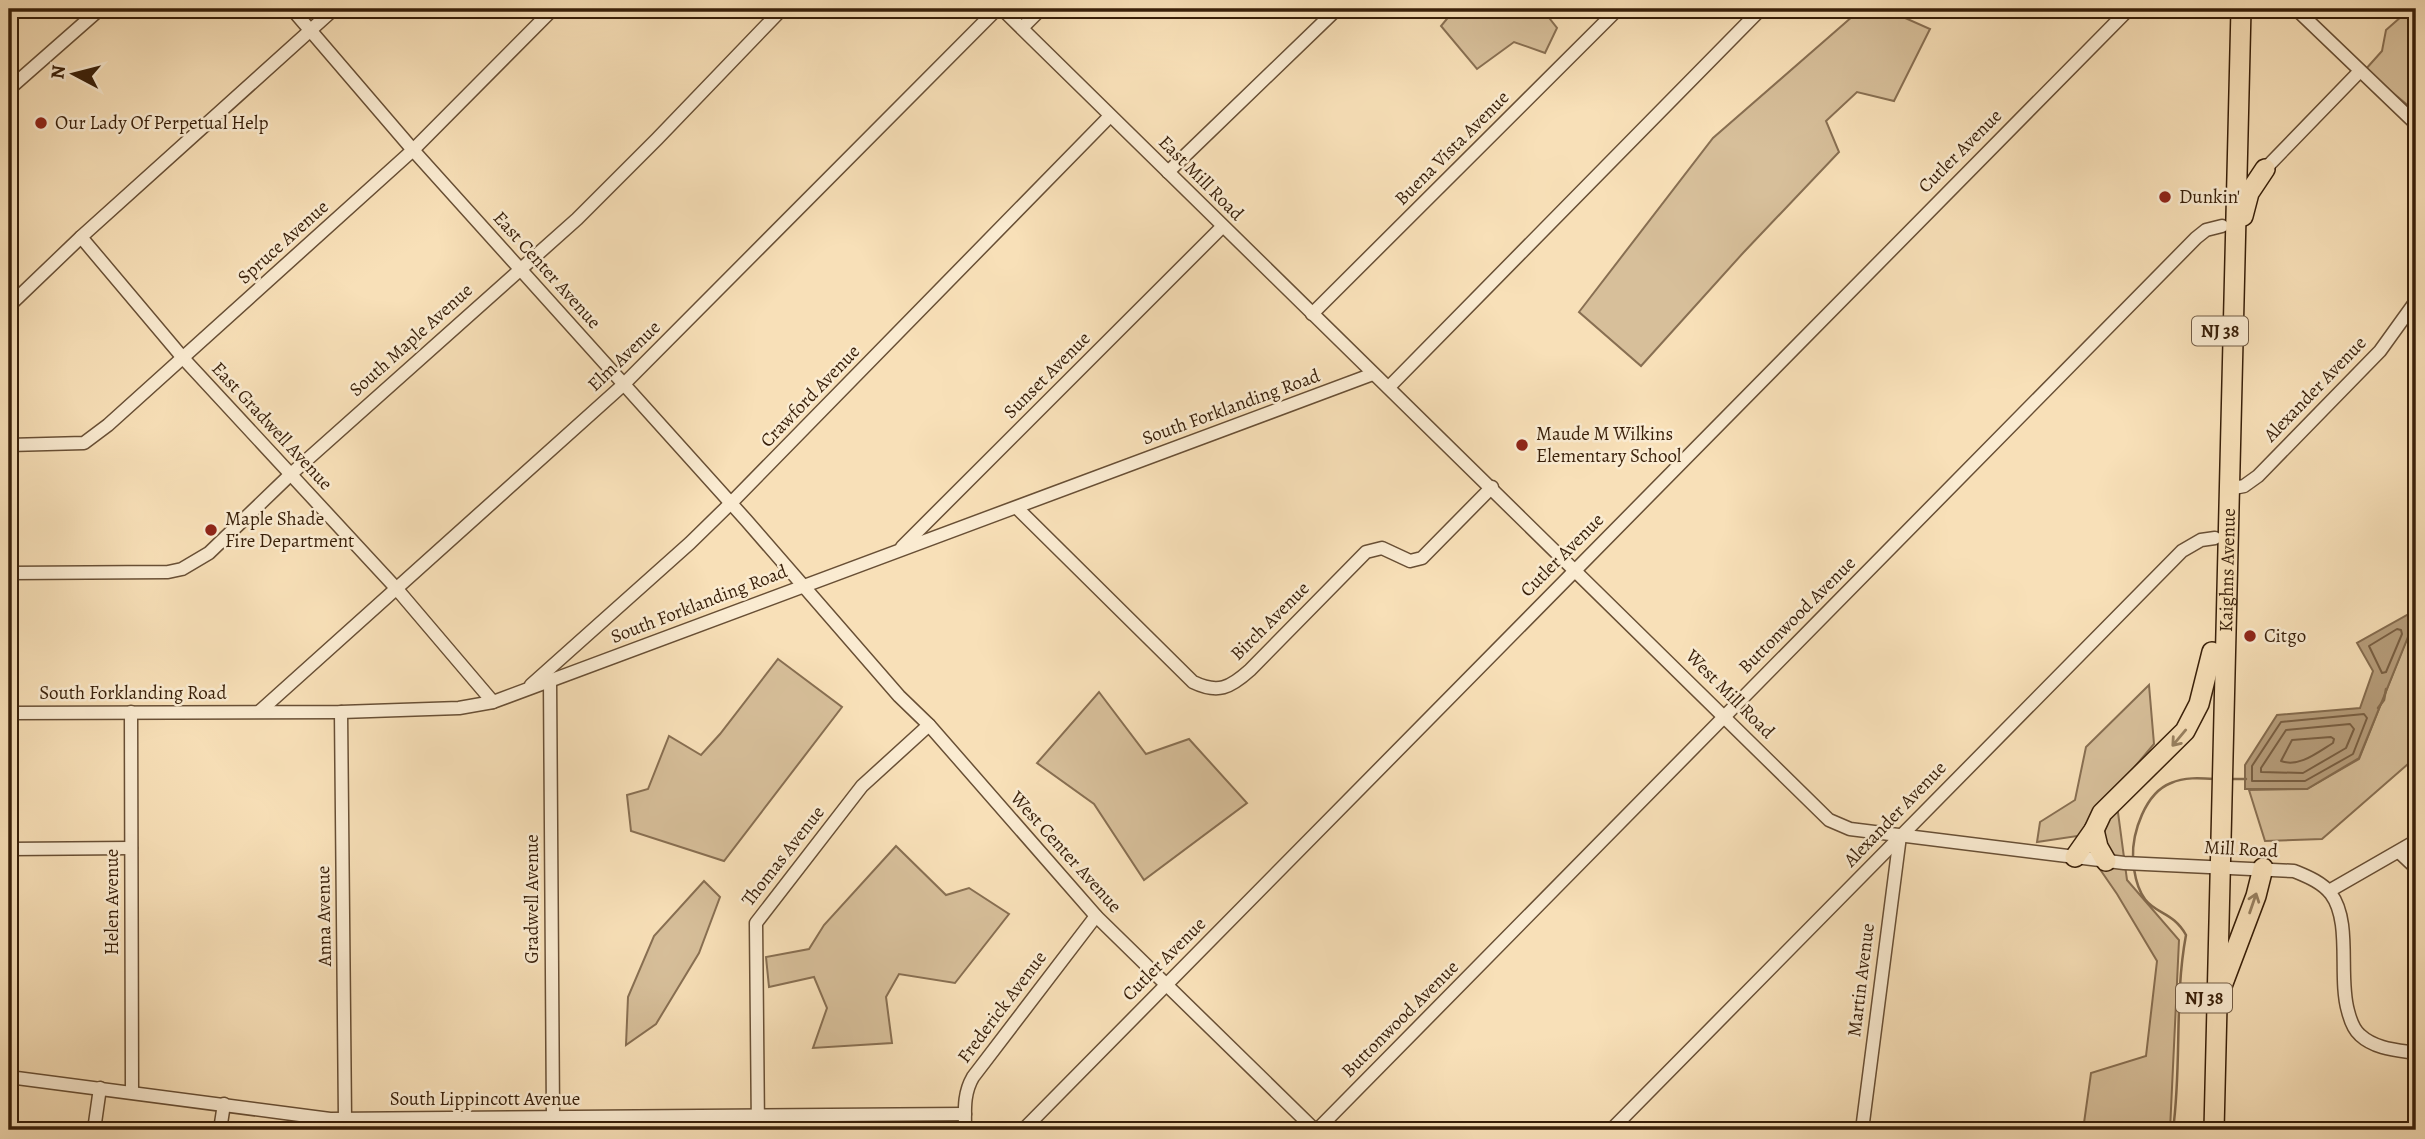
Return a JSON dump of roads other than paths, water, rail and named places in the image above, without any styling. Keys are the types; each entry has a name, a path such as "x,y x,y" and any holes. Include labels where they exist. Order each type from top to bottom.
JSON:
{"highway":[{"name":"Kaighns Avenue","path":"2216,780 2212,652 2228,9"},
{"name":"Kaighns Avenue","path":"2201,1130 2229,489 2241,9"},
{"path":"2235,262 2246,200 2265,169"},
{"path":"2075,857 2102,813 2185,731 2199,704 2212,652"},
{"path":"2094,830 2098,847 2115,862"},
{"name":"Kaighns Avenue","path":"2214,866 2217,1000 2214,1130"},
{"path":"2217,1000 2256,896 2263,868"}],"street":[{"path":"9,89 100,9"},
{"name":"East Center Avenue","path":"292,9 413,150 804,585"},
{"path":"9,306 81,237 334,9"},
{"name":"Spruce Avenue","path":"9,445 84,443 183,358 413,150 553,9"},
{"name":"South Maple Avenue","path":"9,573 153,573 182,569 209,553 291,474 593,203 782,9"},
{"name":"East Mill Road","path":"999,9 1373,374"},
{"name":"Elm Avenue","path":"260,711 624,385 999,9"},
{"path":"1022,29 1041,9"},
{"path":"1168,172 1337,9"},
{"name":"Buena Vista Avenue","path":"1312,314 1618,9"},
{"name":"Cutler Avenue","path":"1024,1129 2129,9"},
{"path":"2297,9 2416,124"},
{"path":"1389,387 1752,12"},
{"path":"2265,169 2360,71"},
{"name":"Crawford Avenue","path":"525,690 731,503 1110,116"},
{"name":"Buttonwood Avenue","path":"1316,1130 2196,238 2206,230 2222,226"},
{"name":"Sunset Avenue","path":"899,550 1222,227"},
{"name":"East Gradwell Avenue","path":"81,237 183,358 396,588 493,702"},
{"name":"Alexander Avenue","path":"2229,489 2244,486 2258,476 2380,351 2416,301"},
{"name":"West Mill Road","path":"1373,374 1575,568 1834,824 1900,836 2144,864"},
{"name":"South Forklanding Road","path":"9,713 341,712 458,708 493,702 1373,374"},
{"name":"Birch Avenue","path":"1017,508 1193,682 1214,688 1233,685 1250,670 1366,552 1382,548 1410,561 1422,558 1492,488"},
{"name":"Alexander Avenue","path":"1611,1130 2182,551 2196,542 2215,538"},
{"name":"West Center Avenue","path":"804,585 899,696 929,725 1096,916 1316,1130"},
{"name":"Gradwell Avenue","path":"550,680 553,1117"},
{"name":"Helen Avenue","path":"131,712 132,1092"},
{"name":"Anna Avenue","path":"341,712 345,1119"},
{"name":"Thomas Avenue","path":"758,1130 756,923 862,786 929,725"},
{"name":"Martin Avenue","path":"1862,1130 1900,836"},
{"path":"2416,841 2329,891 2340,914 2344,995 2357,1032 2377,1045 2416,1053"},
{"path":"9,849 131,848"},
{"path":"2399,852 2416,867"},
{"name":"Mill Road","path":"2144,864 2294,871 2329,891"},
{"name":"Frederick Avenue","path":"965,1130 966,1088 1096,916"},
{"name":"South Lippincott Avenue","path":"9,1077 345,1119 522,1124 553,1117 965,1114"},
{"path":"94,1130 100,1088"},
{"path":"220,1130 224,1104"}],"water":[{"path":"2416,610 2416,640 2408,637 2359,758 2307,789 2245,789 2245,765 2277,715 2360,708 2373,671 2357,643"}],"waterway":[{"path":"2378,708 2384,700 2386,689"},
{"path":"2133,858 2138,826 2154,795 2176,781 2192,778 2215,779"},
{"path":"2232,779 2246,779"},
{"path":"2134,869 2138,885 2149,904 2171,918 2186,935 2180,983 2173,1130"}],"place":[{"name":"Our Lady Of Perpetual Help","path":"41,123"},
{"name":"Dunkin'","path":"2165,197"},
{"name":"Maude M Wilkins Elementary School","path":"1522,445"},
{"name":"Maple Shade Fire Department","path":"211,530"},
{"name":"Citgo","path":"2250,636"}]}
